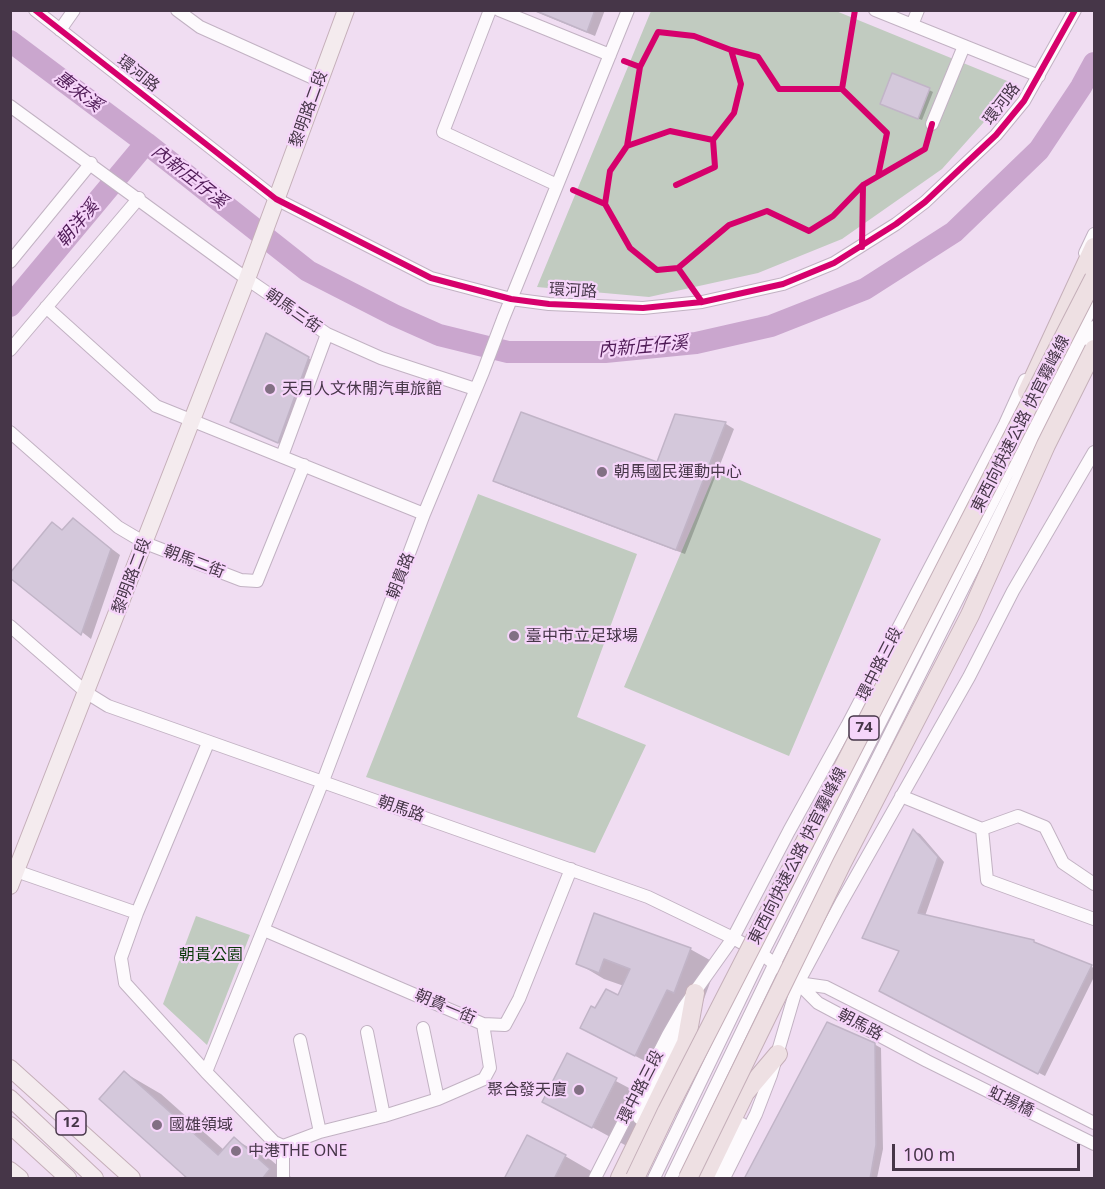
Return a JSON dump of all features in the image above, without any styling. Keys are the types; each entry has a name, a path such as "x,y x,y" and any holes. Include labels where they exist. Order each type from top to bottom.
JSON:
{"highway":[{"path":"1022,422 1024,399 1095,247"},
{"name":"東西向快速公路 快官霧峰線","path":"635,1179 672,1101 1095,278"},
{"name":"東西向快速公路 快官霧峰線","path":"688,1179 842,863 970,615 1046,445 1095,349"},
{"path":"1046,445 1068,415 1095,366"},
{"path":"620,1179 682,1039 694,993"},
{"path":"704,1179 745,1093 778,1054"}],"main road":[{"name":"黎明路二段","path":"13,879 193,420 346,10"},
{"name":"12","path":"10,1068 132,1179"},
{"name":"12","path":"10,1098 95,1179"},
{"name":"12","path":"10,1125 68,1179"},
{"path":"10,1170 20,1179"}],"street":[{"name":"環河路","path":"35,10 274,203 431,278 511,299 549,304 634,307 702,302 783,284 834,263 896,224 925,202 996,135 1024,101 1075,10"},
{"path":"60,30 74,10"},
{"path":"177,10 200,27 320,81"},
{"path":"490,10 442,132 557,185"},
{"path":"499,10 610,55"},
{"path":"511,299 628,10"},
{"path":"875,10 1039,76"},
{"path":"912,25 918,10"},
{"path":"932,124 963,46"},
{"path":"10,105 95,166 10,262"},
{"name":"朝馬三街","path":"95,166 135,196 249,272 327,334 381,358 475,389"},
{"path":"10,350 135,196"},
{"name":"環中路三段","path":"595,1179 668,1035 733,938 847,726 1005,424 1095,234"},
{"name":"朝貴路","path":"323,781 424,514 511,299"},
{"name":"環中路三段","path":"654,1179 762,954 1095,303"},
{"path":"46,308 156,406 424,514"},
{"path":"671,1179 774,965 1095,327"},
{"path":"282,456 327,334"},
{"name":"朝馬二街","path":"10,432 118,527 145,543 241,580 257,580 304,465"},
{"path":"724,1179 756,1114 771,1075 798,983 969,677 1013,591 1095,452"},
{"name":"朝馬路","path":"10,626 87,693 108,706 648,897 762,954 798,983 818,1003 927,1061"},
{"path":"208,742 136,913 121,958 125,983 274,1142 283,1146 320,1132 384,1116 438,1099 484,1079 490,1068 483,1024"},
{"path":"206,1072 323,781"},
{"path":"901,796 982,829 1018,816 1045,827 1063,863 1095,884"},
{"path":"982,829 987,880 1095,919"},
{"name":"朝貴一街","path":"264,930 483,1024 505,1024 519,999 571,869"},
{"path":"13,879 136,913"},
{"name":"朝馬路","path":"798,983 826,987 935,1042"},
{"path":"423,1028 438,1099"},
{"path":"367,1032 384,1116"},
{"path":"612,1179 682,1039"},
{"path":"300,1040 320,1132"},
{"name":"虹揚橋","path":"935,1042 1095,1123"},
{"name":"虹揚橋","path":"927,1061 1095,1144"},
{"path":"712,1179 771,1075"},
{"path":"283,1146 283,1179"}],"green space":[{"path":"651,11 836,11 1017,85 942,169 842,239 758,273 649,297 537,287"},
{"path":"716,470 881,539 789,756 624,687"},
{"name":"臺中市立足球場","path":"478,494 637,554 577,717 646,745 595,853 366,777"},
{"name":"朝貴公園","path":"196,916 250,935 207,1045 163,1004"}],"building":[{"path":"534,10 595,10 587,32"},
{"path":"892,73 930,88 918,119 880,104"},
{"name":"天月人文休閒汽車旅館","path":"266,333 309,357 278,443 230,422"},
{"name":"朝馬國民運動中心","path":"521,412 657,462 675,414 726,422 676,550 493,481"},
{"path":"73,518 111,549 81,635 10,578 10,573 52,522 62,530"},
{"path":"913,829 938,857 918,913 1034,940 1034,942 1092,965 1038,1074 879,991 899,951 862,938"},
{"path":"594,913 691,948 674,993 667,990 635,1056 580,1028 591,1006 595,1008 606,989 618,995 630,969 604,959 599,973 576,964"},
{"path":"827,1022 875,1043 876,1145 870,1179 744,1179"},
{"name":"聚合發天廈","path":"567,1053 617,1078 592,1128 542,1102"},
{"name":"國雄領域","path":"124,1071 218,1155 234,1137 270,1169 262,1179 188,1179 99,1099"},
{"path":"527,1135 566,1155 554,1179 504,1179"}],"waterway":[{"name":"內新庄仔溪","path":"10,41 146,143 308,271 439,335 508,352 605,352 696,343 771,326 865,289 954,232 1039,150 1081,87 1094,63"},
{"name":"朝洋溪","path":"10,306 146,143"}],"cycle path":[{"path":"35,10 276,199 431,278 511,299 549,304 643,308 702,302 783,284 834,263 896,224 925,202 996,135 1024,101 1075,10"},
{"path":"842,89 855,10"},
{"path":"640,67 658,32 694,36 731,50"},
{"path":"713,140 734,113 741,84 731,50 758,57 779,89 842,89 887,133 878,176"},
{"path":"624,61 640,67 627,146"},
{"path":"862,247 863,185 925,149 932,124"},
{"path":"605,204 610,171 627,146 670,131 713,140 715,167 676,185"},
{"path":"702,302 678,268 729,225 767,211 809,231 833,216 863,185"},
{"path":"573,190 605,204 630,248 657,270 678,268"}],"place":[{"name":"天月人文休閒汽車旅館","path":"270,389"},
{"name":"朝馬國民運動中心","path":"602,472"},
{"name":"臺中市立足球場","path":"514,636"},
{"name":"聚合發天廈","path":"579,1090"},
{"name":"國雄領域","path":"157,1125"},
{"name":"中港THE ONE","path":"236,1151"}],"water label":[{"name":"惠來溪","path":"78,92"}]}
